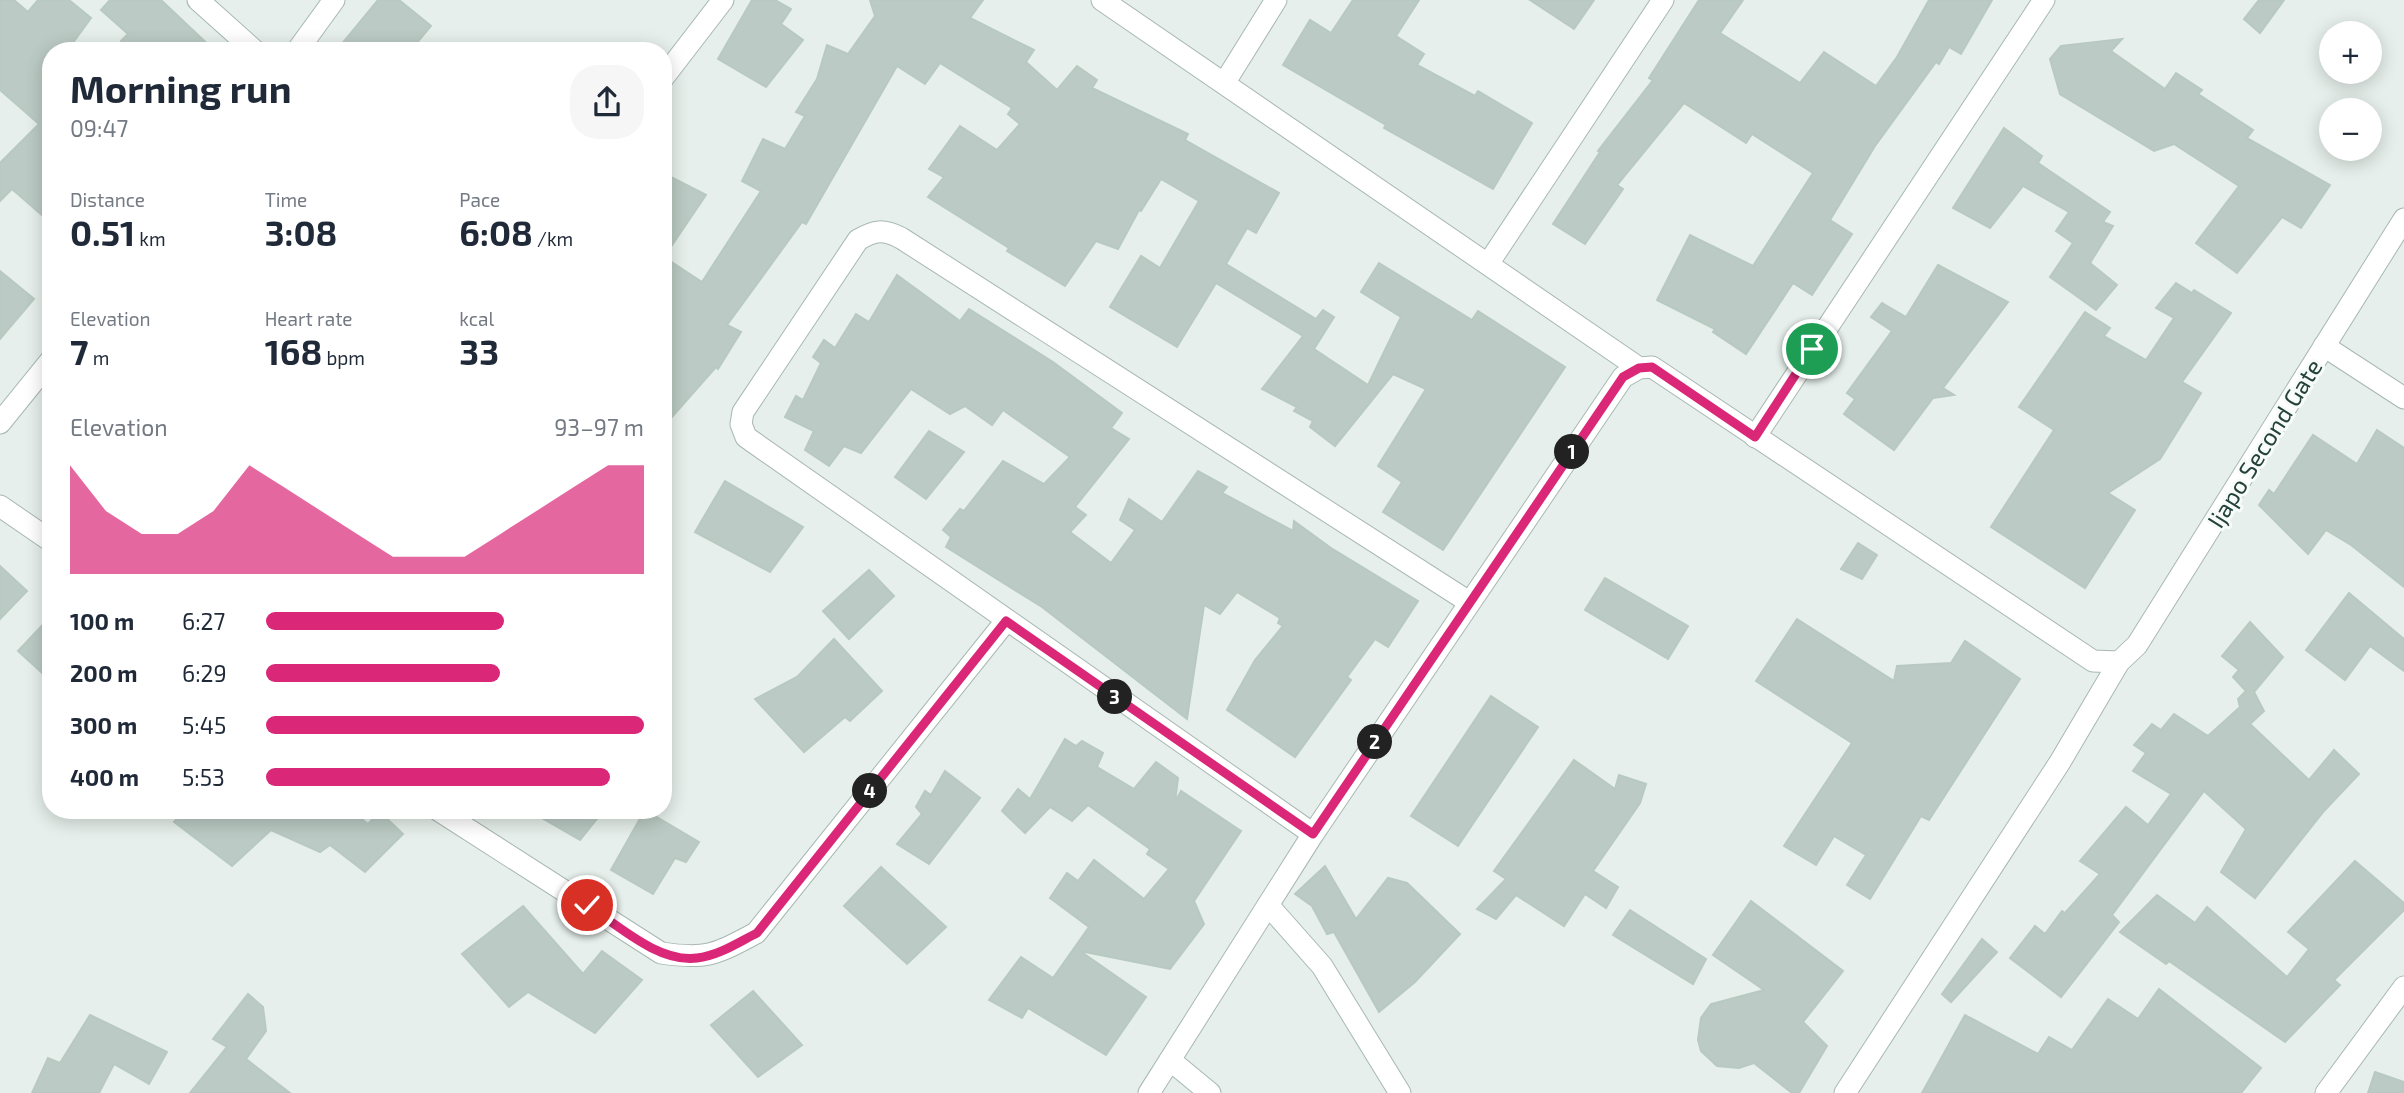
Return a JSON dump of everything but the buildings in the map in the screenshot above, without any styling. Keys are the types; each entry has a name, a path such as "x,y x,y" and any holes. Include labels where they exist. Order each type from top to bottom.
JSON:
{"street":[{"path":"198,0 245,42"},
{"path":"303,42 334,0"},
{"path":"672,66 723,0"},
{"path":"1102,0 1639,368"},
{"path":"1225,82 1276,0"},
{"path":"1488,264 1663,0"},
{"path":"1755,437 2044,0"},
{"name":"Ijapo Second Gate","path":"1845,1093 2060,762 2119,662 2137,645 2404,219"},
{"path":"1313,834 753,445 746,437 741,424 743,412 858,240 873,231 887,231 901,238 1469,602"},
{"path":"2324,346 2404,398"},
{"path":"1149,1093 1313,834 1469,602 1623,377 1639,368 1652,367 2093,661 2119,662"},
{"path":"0,423 42,371"},
{"path":"0,506 42,535"},
{"path":"452,819 661,953 696,959 725,949 757,933 1006,621"},
{"path":"1268,905 1322,965 1400,1093"},
{"path":"2326,1093 2404,987"},
{"path":"1170,1059 1210,1093"}],"route":[{"path":"587,905 661,953 696,959 725,949 757,933 1006,621 1313,834 1623,377 1639,368 1652,367 1755,437 1812,349"}]}
